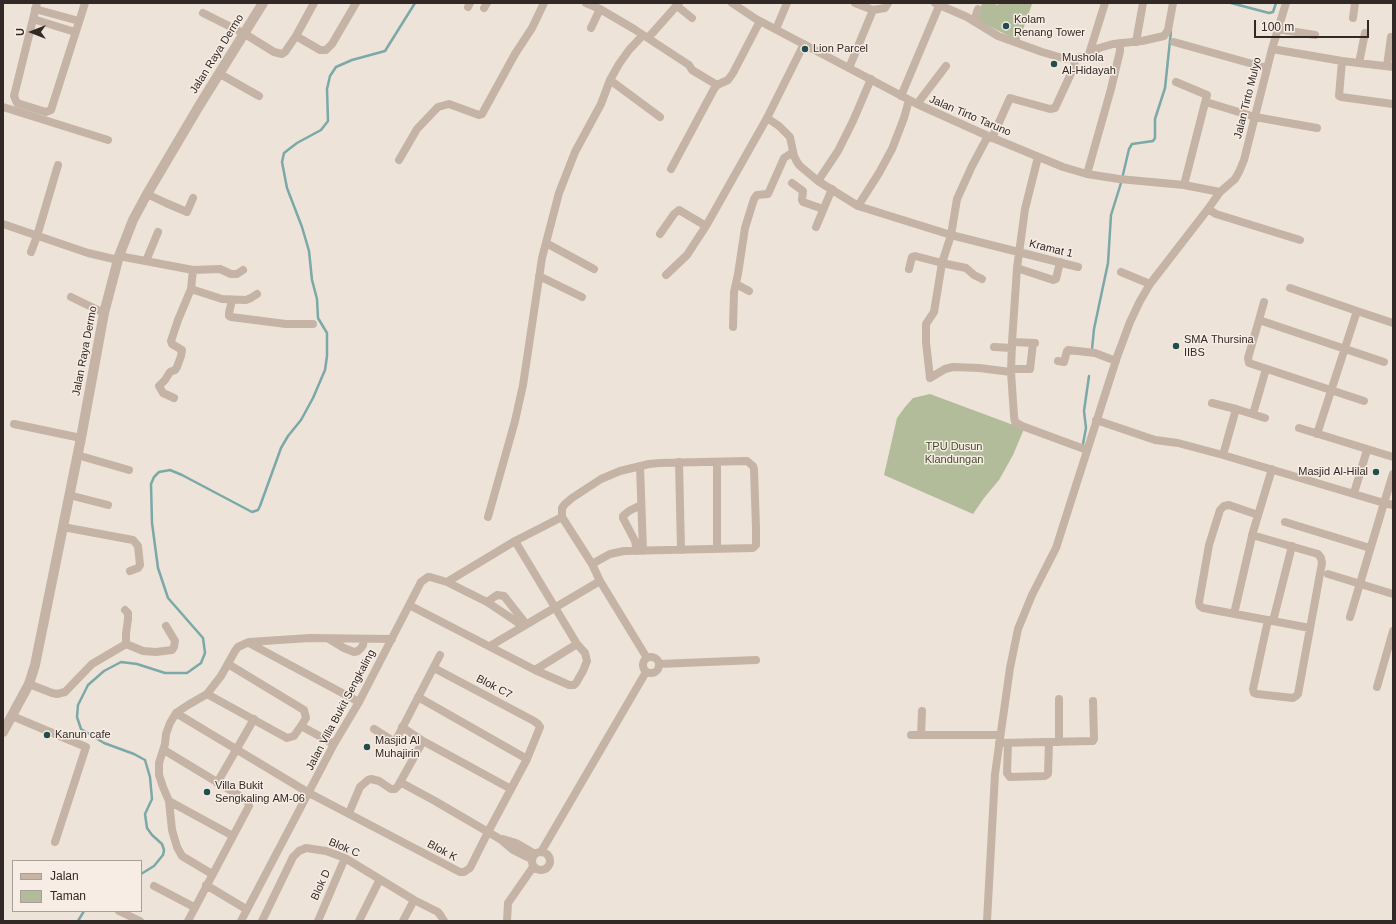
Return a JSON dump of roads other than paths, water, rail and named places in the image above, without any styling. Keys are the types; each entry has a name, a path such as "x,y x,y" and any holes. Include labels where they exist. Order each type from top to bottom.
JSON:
{"street":[{"path":"79,21 36,6 14,96 17,103 46,112 51,110 85,3"},
{"name":"Jalan Raya Dermo","path":"3,732 29,684 35,665 70,495 104,312 118,258 133,220 172,150 263,3"},
{"path":"203,13 245,34 278,54 285,52 296,36 314,3"},
{"path":"296,36 320,50 326,50 332,44 356,3"},
{"path":"399,160 417,129 438,107 449,104 479,115 482,114 515,54 532,28 544,3"},
{"path":"586,3 600,9 646,37 689,65 692,70 717,86"},
{"name":"Jalan Tirto Taruno","path":"732,3 760,21 917,104 990,137 1063,167 1087,174 1220,192"},
{"path":"776,29 787,3"},
{"path":"855,3 873,10 881,10 886,8 888,3"},
{"path":"1089,54 1105,3"},
{"path":"1136,42 1143,3"},
{"path":"994,347 1034,343 1030,369 1011,371 953,367 940,371 930,378 926,342 926,324 934,312 942,263 951,235 957,199 972,166 990,137 1010,98 1050,109 1055,108 1075,62 1098,48 1120,47 1164,36 1168,30 1173,3"},
{"name":"Jalan Tirto Mulyo","path":"987,921 993,789 1010,668 1018,629 1032,595 1056,548 1096,420 1130,322 1150,284 1220,192 1235,179 1239,172 1244,160 1277,29 1286,3"},
{"path":"1353,18 1355,3"},
{"path":"488,517 515,421 523,385 539,276 546,243 559,193 575,152 601,104 610,80 629,50 646,37 678,4 692,18"},
{"path":"901,96 942,5 974,21 998,36 1059,58 1075,62"},
{"path":"591,28 600,9"},
{"path":"974,21 978,9"},
{"path":"849,68 873,10"},
{"path":"33,19 75,32"},
{"path":"671,169 714,89 728,80 734,73 760,21"},
{"path":"1277,29 1315,35"},
{"path":"1359,63 1365,33"},
{"path":"1272,49 1342,61 1390,66 1391,37"},
{"path":"1174,42 1267,68"},
{"path":"666,274 687,255 706,226 767,118 804,44"},
{"path":"1087,174 1111,89 1120,47"},
{"path":"1342,61 1338,94 1341,98 1393,104"},
{"path":"917,104 946,66"},
{"path":"220,74 259,96"},
{"path":"818,181 841,145 871,79"},
{"path":"610,80 660,116"},
{"path":"1176,82 1207,95 1184,186"},
{"path":"858,206 892,149 909,100"},
{"path":"1206,102 1255,117 1317,128"},
{"path":"3,107 108,140"},
{"path":"733,327 734,292 745,228 756,195 768,194 784,158 790,154 794,156 790,137 779,126 767,118"},
{"name":"Kramat 1","path":"794,156 796,162 818,181 858,206 951,235 1078,267"},
{"path":"1038,157 1025,209 1017,268 1011,371 1015,422 1087,450"},
{"path":"31,252 58,165"},
{"path":"792,183 803,191 803,202 823,209"},
{"path":"816,227 832,189"},
{"path":"147,194 187,212 193,198"},
{"path":"1208,209 1216,214 1300,240"},
{"path":"660,234 674,214 679,210 706,226"},
{"path":"3,224 88,253 146,261 194,270 220,269 232,274 237,274 243,270"},
{"path":"146,261 158,232"},
{"path":"546,243 594,269"},
{"path":"909,269 912,257 915,256 966,268 974,275 982,279"},
{"path":"1017,268 1053,280 1056,279 1060,262"},
{"path":"174,398 163,393 159,386 170,372 175,370 181,356 182,350 172,344 171,341 191,289 194,270"},
{"path":"1121,272 1150,284"},
{"path":"539,276 582,297"},
{"path":"736,284 749,291"},
{"path":"1290,288 1393,323"},
{"path":"191,289 217,298 232,300 246,300 257,294"},
{"path":"71,297 104,312"},
{"path":"232,300 229,313 231,317 286,324 313,324"},
{"path":"1264,302 1248,360 1249,363 1364,401"},
{"path":"1317,434 1357,311"},
{"path":"1259,320 1384,362"},
{"path":"1058,361 1064,362 1068,350 1095,353 1116,361"},
{"path":"1253,414 1266,369"},
{"path":"1212,403 1265,418"},
{"path":"1223,455 1236,409"},
{"path":"1096,420 1155,440 1178,443 1223,455 1393,505"},
{"path":"14,424 81,438"},
{"path":"1299,428 1393,457"},
{"path":"1354,493 1367,450"},
{"path":"77,455 129,470"},
{"path":"592,564 610,554 624,551 753,548 756,545 753,466 747,461 679,462 640,466 613,473 578,494 562,508 562,517 592,564 600,581 647,658"},
{"path":"679,462 681,550"},
{"path":"717,462 717,549"},
{"path":"640,466 641,505 638,541 640,551"},
{"path":"1234,614 1252,535 1272,469"},
{"path":"1350,617 1393,474"},
{"path":"70,495 108,505"},
{"path":"638,541 623,516 641,505"},
{"path":"1258,515 1229,505 1224,506 1220,510 1210,545 1199,602 1200,606 1202,608 1310,628"},
{"path":"447,582 515,541 562,517"},
{"path":"1286,522 1370,548"},
{"path":"63,527 133,540 138,546 140,565 138,568 130,571"},
{"path":"1252,535 1292,546 1318,554 1322,563 1298,694 1293,698 1257,694 1254,693 1253,689 1270,620 1292,546"},
{"path":"409,605 536,670 565,684 574,685 583,671 587,661 585,653 577,644 515,541"},
{"path":"1328,574 1393,594"},
{"name":"Jalan Villa Bukit Sengkaling","path":"240,921 334,744 359,702 421,582 430,577 447,582"},
{"path":"490,646 600,581"},
{"path":"447,582 487,602 524,625"},
{"path":"487,602 498,595 504,596 524,625"},
{"path":"126,610 128,613 128,619 126,644"},
{"path":"126,644 143,652 172,650 176,641 166,626"},
{"path":"1378,687 1393,631"},
{"path":"329,639 354,652 361,648 364,639"},
{"path":"212,874 182,856 177,847 172,830 169,801 159,775 159,763 164,750 170,723 176,714 188,704 206,694 221,676 238,647 249,642 272,640 392,639"},
{"path":"249,642 359,702"},
{"path":"29,684 52,693 57,694 65,692 92,664 126,644"},
{"path":"536,670 577,644"},
{"path":"374,729 395,741 440,655"},
{"path":"651,656 656,658 660,664 656,672 650,674 643,669 642,664 651,656"},
{"path":"660,664 756,660"},
{"path":"206,694 287,738 294,736 306,718 304,710 228,664"},
{"name":"Blok C7","path":"434,668 534,721 539,725 540,730"},
{"path":"507,921 508,903 646,672"},
{"path":"418,697 527,759"},
{"path":"1059,700 1059,742"},
{"path":"911,735 999,739 1008,742 1093,741 1093,701"},
{"path":"921,735 922,711"},
{"name":"Blok K","path":"176,714 309,792 460,872 464,872 470,868 527,759 540,730"},
{"path":"12,716 86,748 55,842"},
{"path":"217,784 254,719"},
{"path":"301,726 334,744"},
{"path":"402,727 423,741 511,789"},
{"path":"349,813 364,782 371,779 379,781 391,789 395,789 423,741"},
{"path":"1008,742 1007,773 1010,777 1045,776 1048,774 1049,742"},
{"path":"164,750 217,784 240,796 247,801 249,806 194,907 188,921"},
{"path":"400,782 500,839 513,850 535,858"},
{"path":"169,801 233,836"},
{"name":"Blok C","path":"262,921 293,857 299,851 306,848 319,850 345,858 414,900 438,912 444,921"},
{"name":"Blok D","path":"318,921 345,858"},
{"path":"358,921 380,879"},
{"path":"206,885 246,909"},
{"path":"154,886 194,907"},
{"path":"403,921 414,900"},
{"path":"121,912 140,921"}],"waterway":[{"path":"142,873 154,866 163,855 164,850 162,844 147,828 145,814 152,799 150,777 145,760 134,754 104,743 81,729 77,717 78,705 88,685 104,671 121,662 137,664 165,673 187,673 201,663 205,653 203,638 168,598 158,568 152,523 151,484 154,477 159,472 170,470 252,512 258,510 281,448 288,436 301,420 313,398 325,370 327,356 327,333 318,318 317,299 312,280 309,251 302,227 287,188 282,162 284,153 297,143 321,130 328,121 327,89 330,76 336,67 352,60 385,51 415,3"},
{"path":"1231,3 1269,13 1273,12 1276,3"},
{"path":"1092,349 1094,329 1108,263 1111,215 1121,183 1129,149 1132,144 1153,141 1155,138 1155,119 1165,88 1171,31"},
{"path":"1083,444 1086,428 1084,411 1089,376"},
{"path":"78,921 83,912"}],"place":[{"name":"Kolam Renang Tower","path":"1006,26"},
{"name":"Lion Parcel","path":"805,49"},
{"name":"Mushola Al-Hidayah","path":"1054,64"},
{"name":"SMA Thursina IIBS","path":"1176,346"},
{"name":"Masjid Al-Hilal","path":"1376,472"},
{"name":"Kanun cafe","path":"47,735"},
{"name":"Masjid Al Muhajirin","path":"367,747"},
{"name":"Villa Bukit Sengkaling AM-06","path":"207,792"}],"park label":[{"name":"TPU Dusun Klandungan","path":"954,453"}]}
